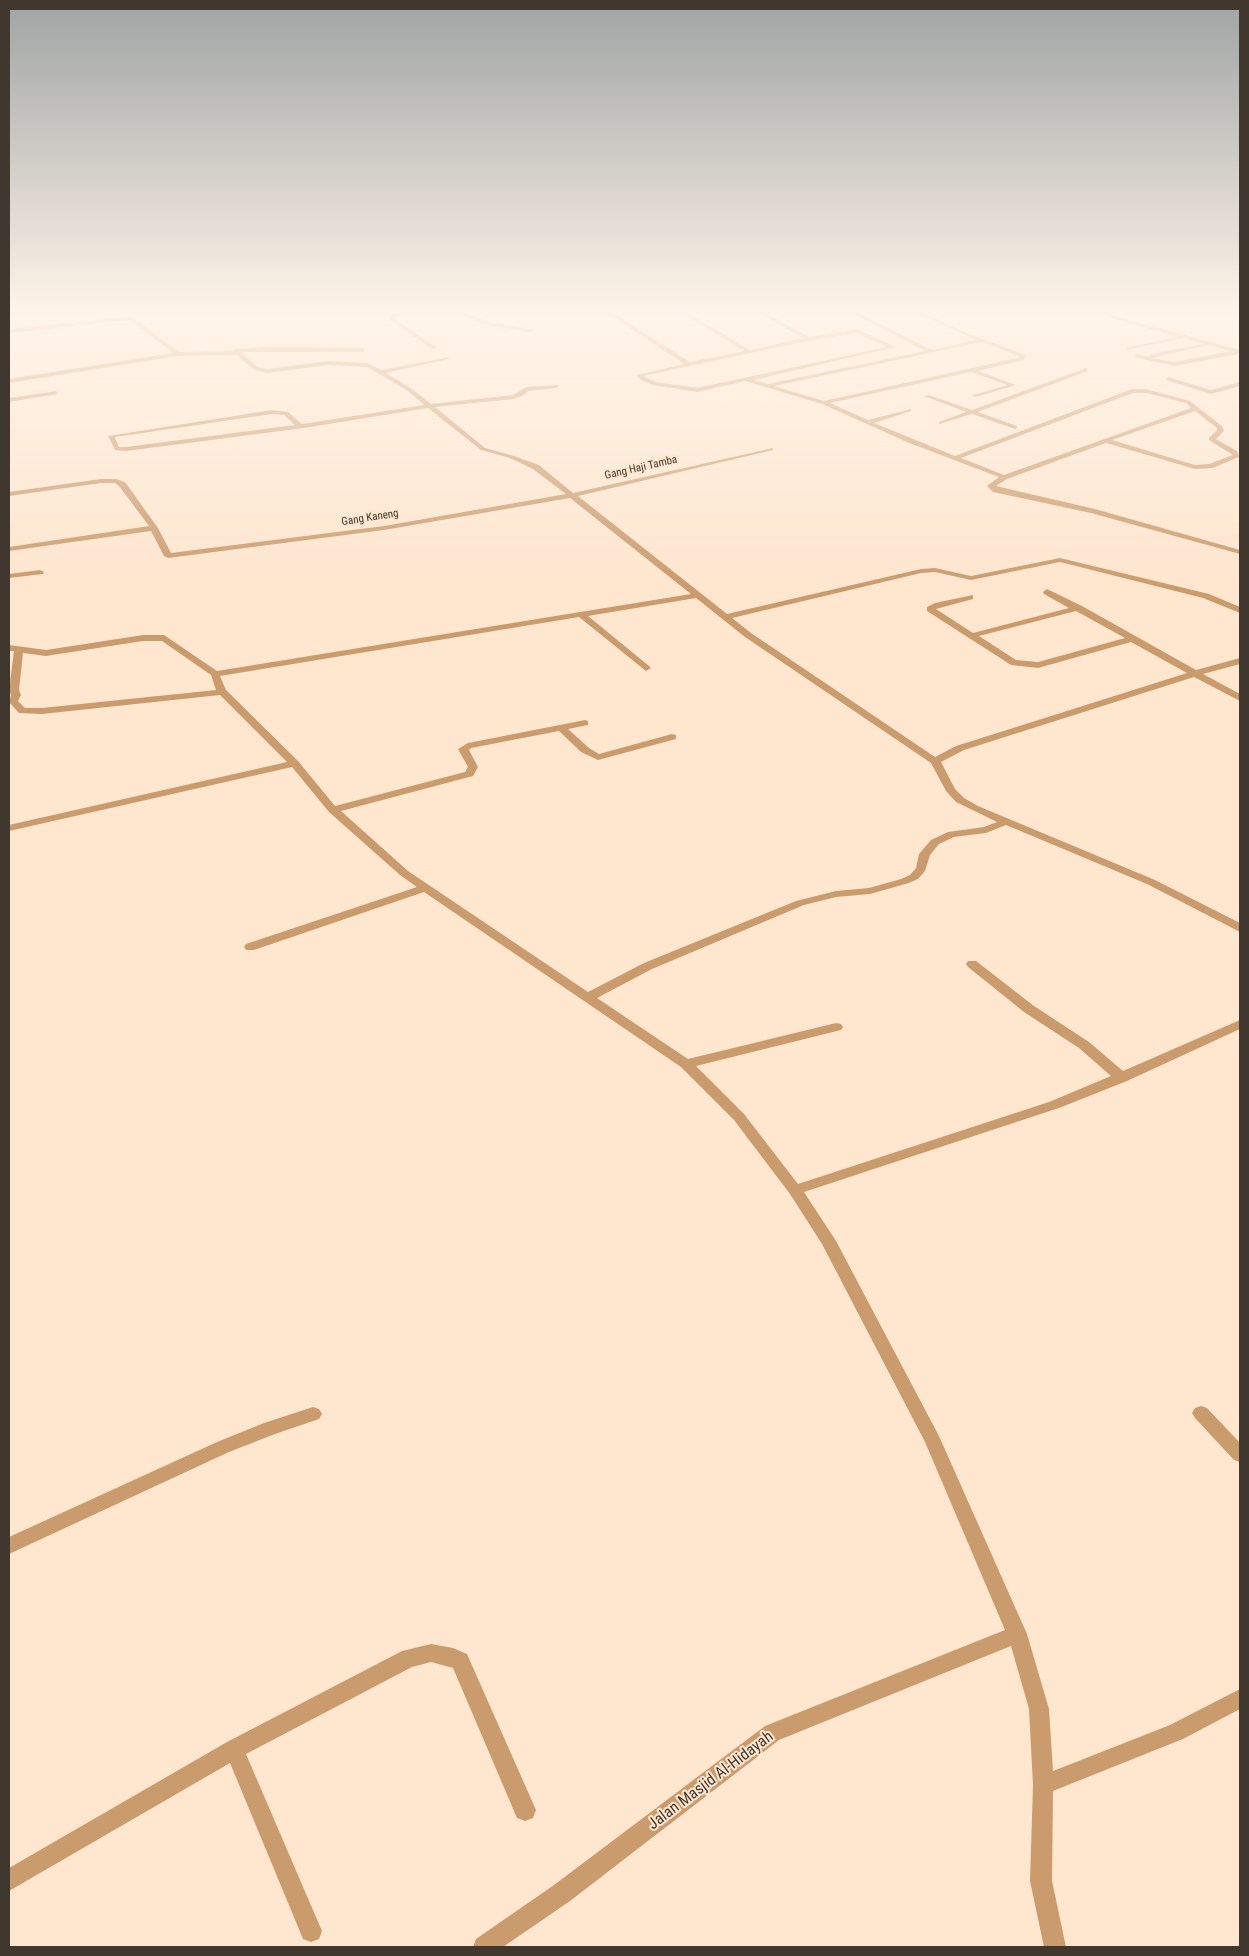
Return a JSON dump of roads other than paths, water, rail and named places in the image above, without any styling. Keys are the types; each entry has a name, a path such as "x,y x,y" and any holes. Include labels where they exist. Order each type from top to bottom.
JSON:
{"street":[{"path":"300,426 286,413 272,412 111,436 117,449 120,450 300,426 444,404"},
{"path":"827,404 954,459 997,481 1104,440 1196,408"},
{"path":"950,404 1015,427"},
{"path":"941,423 987,404"},
{"path":"969,444 1078,404"},
{"path":"954,459 1097,404"},
{"path":"1104,440 1195,467 1210,466 1237,456 1234,452 1212,439 1221,431 1220,426 1193,404"},
{"path":"430,406 483,449 512,456 536,467 574,495 748,635 935,761 945,782 960,800 1151,882 1240,928"},
{"path":"870,422 909,410"},
{"name":"Gang Haji Tamba","path":"574,495 771,449"},
{"path":"942,454 951,451"},
{"path":"9,484 12,493 110,480 122,484 154,528 9,549"},
{"path":"997,481 996,490 1092,511 1240,552"},
{"name":"Gang Kaneng","path":"154,528 168,556 384,528 574,495"},
{"path":"726,617 921,571 935,570 966,578 1060,560 1206,596 1240,610"},
{"path":"9,576 40,572"},
{"path":"1046,592 1079,608 1240,698"},
{"path":"9,648 46,653 158,637 171,641 216,674 700,596"},
{"path":"970,597 938,605 930,609 1014,662 1038,665 1132,639"},
{"path":"974,635 1079,608"},
{"path":"580,614 646,668"},
{"path":"19,650 12,696 13,701 22,710 42,711 222,692"},
{"path":"935,761 960,748 1196,672 1240,661"},
{"path":"216,674 217,684 222,692 294,763 333,810 404,873 686,1064 739,1117 795,1190 828,1241 933,1441 1017,1634 1038,1709 1042,1785 1041,1881 1055,1947"},
{"path":"333,810 469,774 473,767 463,749 468,746 585,723"},
{"path":"560,727 585,750 598,757 672,737"},
{"path":"9,828 294,763"},
{"path":"586,998 648,966 800,903 836,894 870,891 905,881 914,877 921,868 925,854 934,842 952,834 986,830 1008,821"},
{"path":"250,947 426,887"},
{"path":"972,964 1030,1009 1084,1045 1122,1078"},
{"path":"795,1190 1054,1105 1122,1078 1240,1024"},
{"path":"686,1064 836,1026"},
{"path":"1202,1413 1240,1455"},
{"path":"9,1546 223,1447 270,1428 313,1414"},
{"name":"Jalan Masjid Al-Hidayah","path":"484,1947 562,1893 772,1733 1017,1634"},
{"path":"9,1880 234,1749 409,1658 430,1653 453,1657 460,1661 525,1810"},
{"path":"1042,1785 1176,1732 1240,1699"},
{"path":"234,1749 312,1931"}]}
